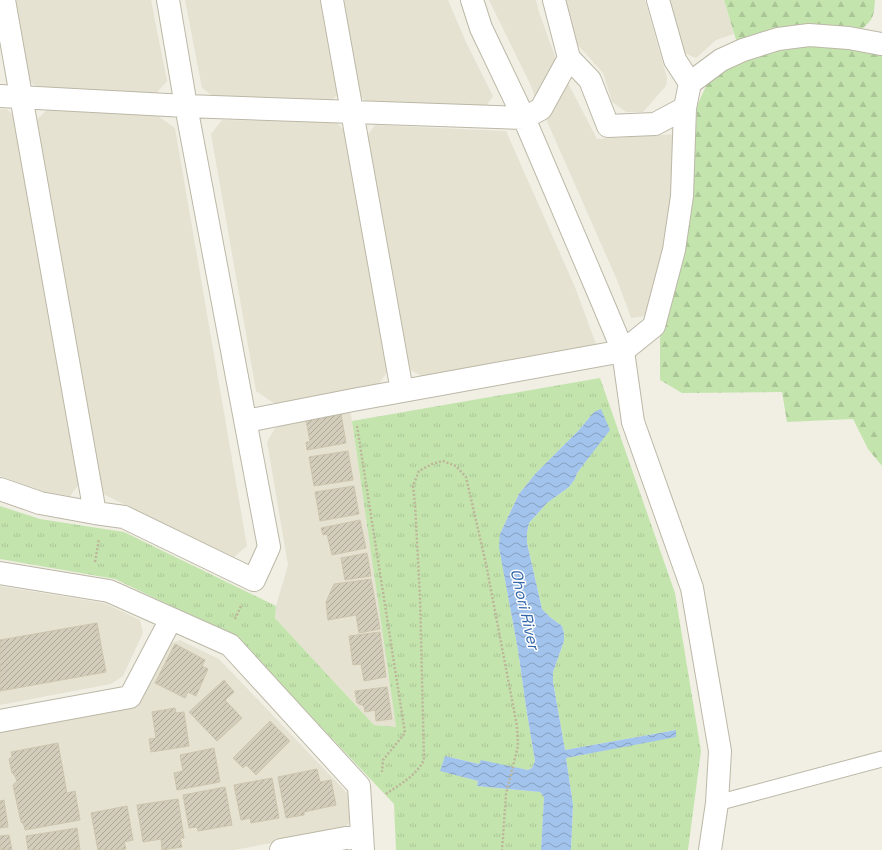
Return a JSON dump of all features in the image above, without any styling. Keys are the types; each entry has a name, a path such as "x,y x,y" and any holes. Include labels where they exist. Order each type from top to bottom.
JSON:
{"street":[{"path":"4,0 94,513"},
{"path":"0,489 40,503 124,517 254,580 269,547 186,106 168,0"},
{"path":"332,0 402,391"},
{"path":"472,0 481,28 524,118 622,351 633,422 692,588 720,751 717,803 710,850"},
{"path":"554,0 569,58 590,80 608,126 655,124 685,108"},
{"path":"658,0 675,60 690,83"},
{"path":"246,421 622,351 654,326 674,250 682,196 685,108 690,83 721,60 743,50 778,40 809,36 849,38 882,44 882,26"},
{"path":"0,96 186,106 524,118 541,109 569,58"},
{"path":"0,573 109,591 230,645 359,786 362,842 281,850"},
{"path":"0,721 130,697 171,619"}],"lane":[{"path":"717,803 882,759"}],"path":[{"path":"353,400 405,733 383,760 382,773"},
{"path":"385,794 412,777 424,760 420,597 413,486 419,471 432,464 443,461 456,466 466,477 486,564 517,726 518,746 506,794 502,850"}],"shaded area":[{"path":"14,0 151,0 167,81 154,96 42,90 29,81"},
{"path":"185,0 322,0 339,93 329,103 217,99 202,88"},
{"path":"342,0 448,0 466,42 493,96 483,111 370,105 360,96"},
{"path":"489,0 536,0 557,62 536,100 531,86"},
{"path":"564,0 645,0 667,78 666,86 643,112 626,112 612,102 603,73 577,44"},
{"path":"668,0 724,0 734,34 716,40 696,58 682,52"},
{"path":"567,81 597,139 676,134 673,191 665,248 645,316 631,318 617,280 546,119"},
{"path":"0,109 6,109 17,117 80,483 70,496 41,491 0,476"},
{"path":"48,109 158,116 175,128 247,546 234,557 103,494 35,121"},
{"path":"222,120 336,122 347,133 387,372 379,384 275,404 256,391 211,134"},
{"path":"375,125 506,131 575,287 596,344 591,350 425,378 409,369 366,137"},
{"path":"350,411 396,727 374,725 275,618 276,606 288,565 267,442 278,423"},
{"path":"0,586 104,603 140,620 143,633 123,676 111,684 0,705"},
{"path":"180,640 219,659 349,795 354,817 343,830 234,850 0,850 0,732 138,707 168,644"}],"green space":[{"path":"724,0 875,0 873,16 863,28 737,43"},
{"path":"828,45 864,50 882,56 882,466 868,449 853,419 787,422 782,392 682,393 660,380 660,338 679,267 692,201 697,106 706,86 735,62 780,46"},
{"path":"600,378 675,593 701,751 688,850 571,850 573,805 566,758 676,736 676,730 565,750 553,682 553,672 564,641 564,633 562,626 542,609 527,543 527,533 529,523 547,503 569,487 575,479 577,473 590,456 594,412 579,430 536,473 519,494 500,534 505,580 518,650 535,761 532,768 528,770 481,761 479,764 445,756 441,771 478,781 477,786 540,792 544,797 541,850 396,850 394,804 236,637 115,579 0,559 0,506 40,519 124,532 276,606 275,618 374,725 396,727 352,421"}],"water":[{"name":"Ohori River","path":"601,409 610,430 577,473 575,479 569,487 547,503 529,523 527,533 527,543 542,609 562,626 564,633 564,641 553,672 553,682 565,750 676,730 676,737 566,758 573,805 571,850 541,850 544,797 540,792 477,786 478,781 440,771 445,756 479,764 481,760 528,770 532,768 535,761 518,650 499,547 500,534 519,494 536,473 579,430 594,412"}],"building":[{"path":"341,414 346,443 307,450 306,442 310,442 306,420"},
{"path":"348,451 353,480 314,486 309,457"},
{"path":"354,486 359,514 320,521 315,492"},
{"path":"360,520 366,548 332,555 327,534 323,535 321,528"},
{"path":"367,553 371,576 345,580 341,558"},
{"path":"371,579 380,629 359,633 356,615 328,620 326,602 334,584"},
{"path":"97,623 106,672 0,691 0,640"},
{"path":"380,632 386,677 364,681 361,664 353,665 349,636"},
{"path":"175,644 205,660 202,666 208,669 196,696 188,692 185,698 155,683"},
{"path":"224,680 234,692 225,700 242,718 217,741 189,712"},
{"path":"387,687 392,719 376,721 375,710 365,712 364,706 357,703 355,691"},
{"path":"175,708 176,713 184,712 189,746 151,752 149,739 156,738 152,712"},
{"path":"270,721 290,741 256,775 246,765 243,768 233,758"},
{"path":"58,743 67,793 75,791 80,820 25,830 24,825 21,822 13,785 17,781 12,773 9,759 12,756 11,752"},
{"path":"214,748 220,782 177,790 174,773 183,771 180,755"},
{"path":"317,769 320,782 331,780 336,805 304,812 304,815 286,818 278,777"},
{"path":"272,778 279,818 251,823 250,818 241,820 234,785"},
{"path":"225,787 232,825 198,831 197,827 189,828 183,795"},
{"path":"178,799 184,838 180,838 182,847 162,850 161,839 143,842 137,805"},
{"path":"4,800 8,827 0,828 0,801"},
{"path":"127,806 133,840 124,842 126,849 98,850 91,813"},
{"path":"77,828 80,850 28,850 26,836"},
{"path":"9,835 12,850 0,850 0,836"}]}
